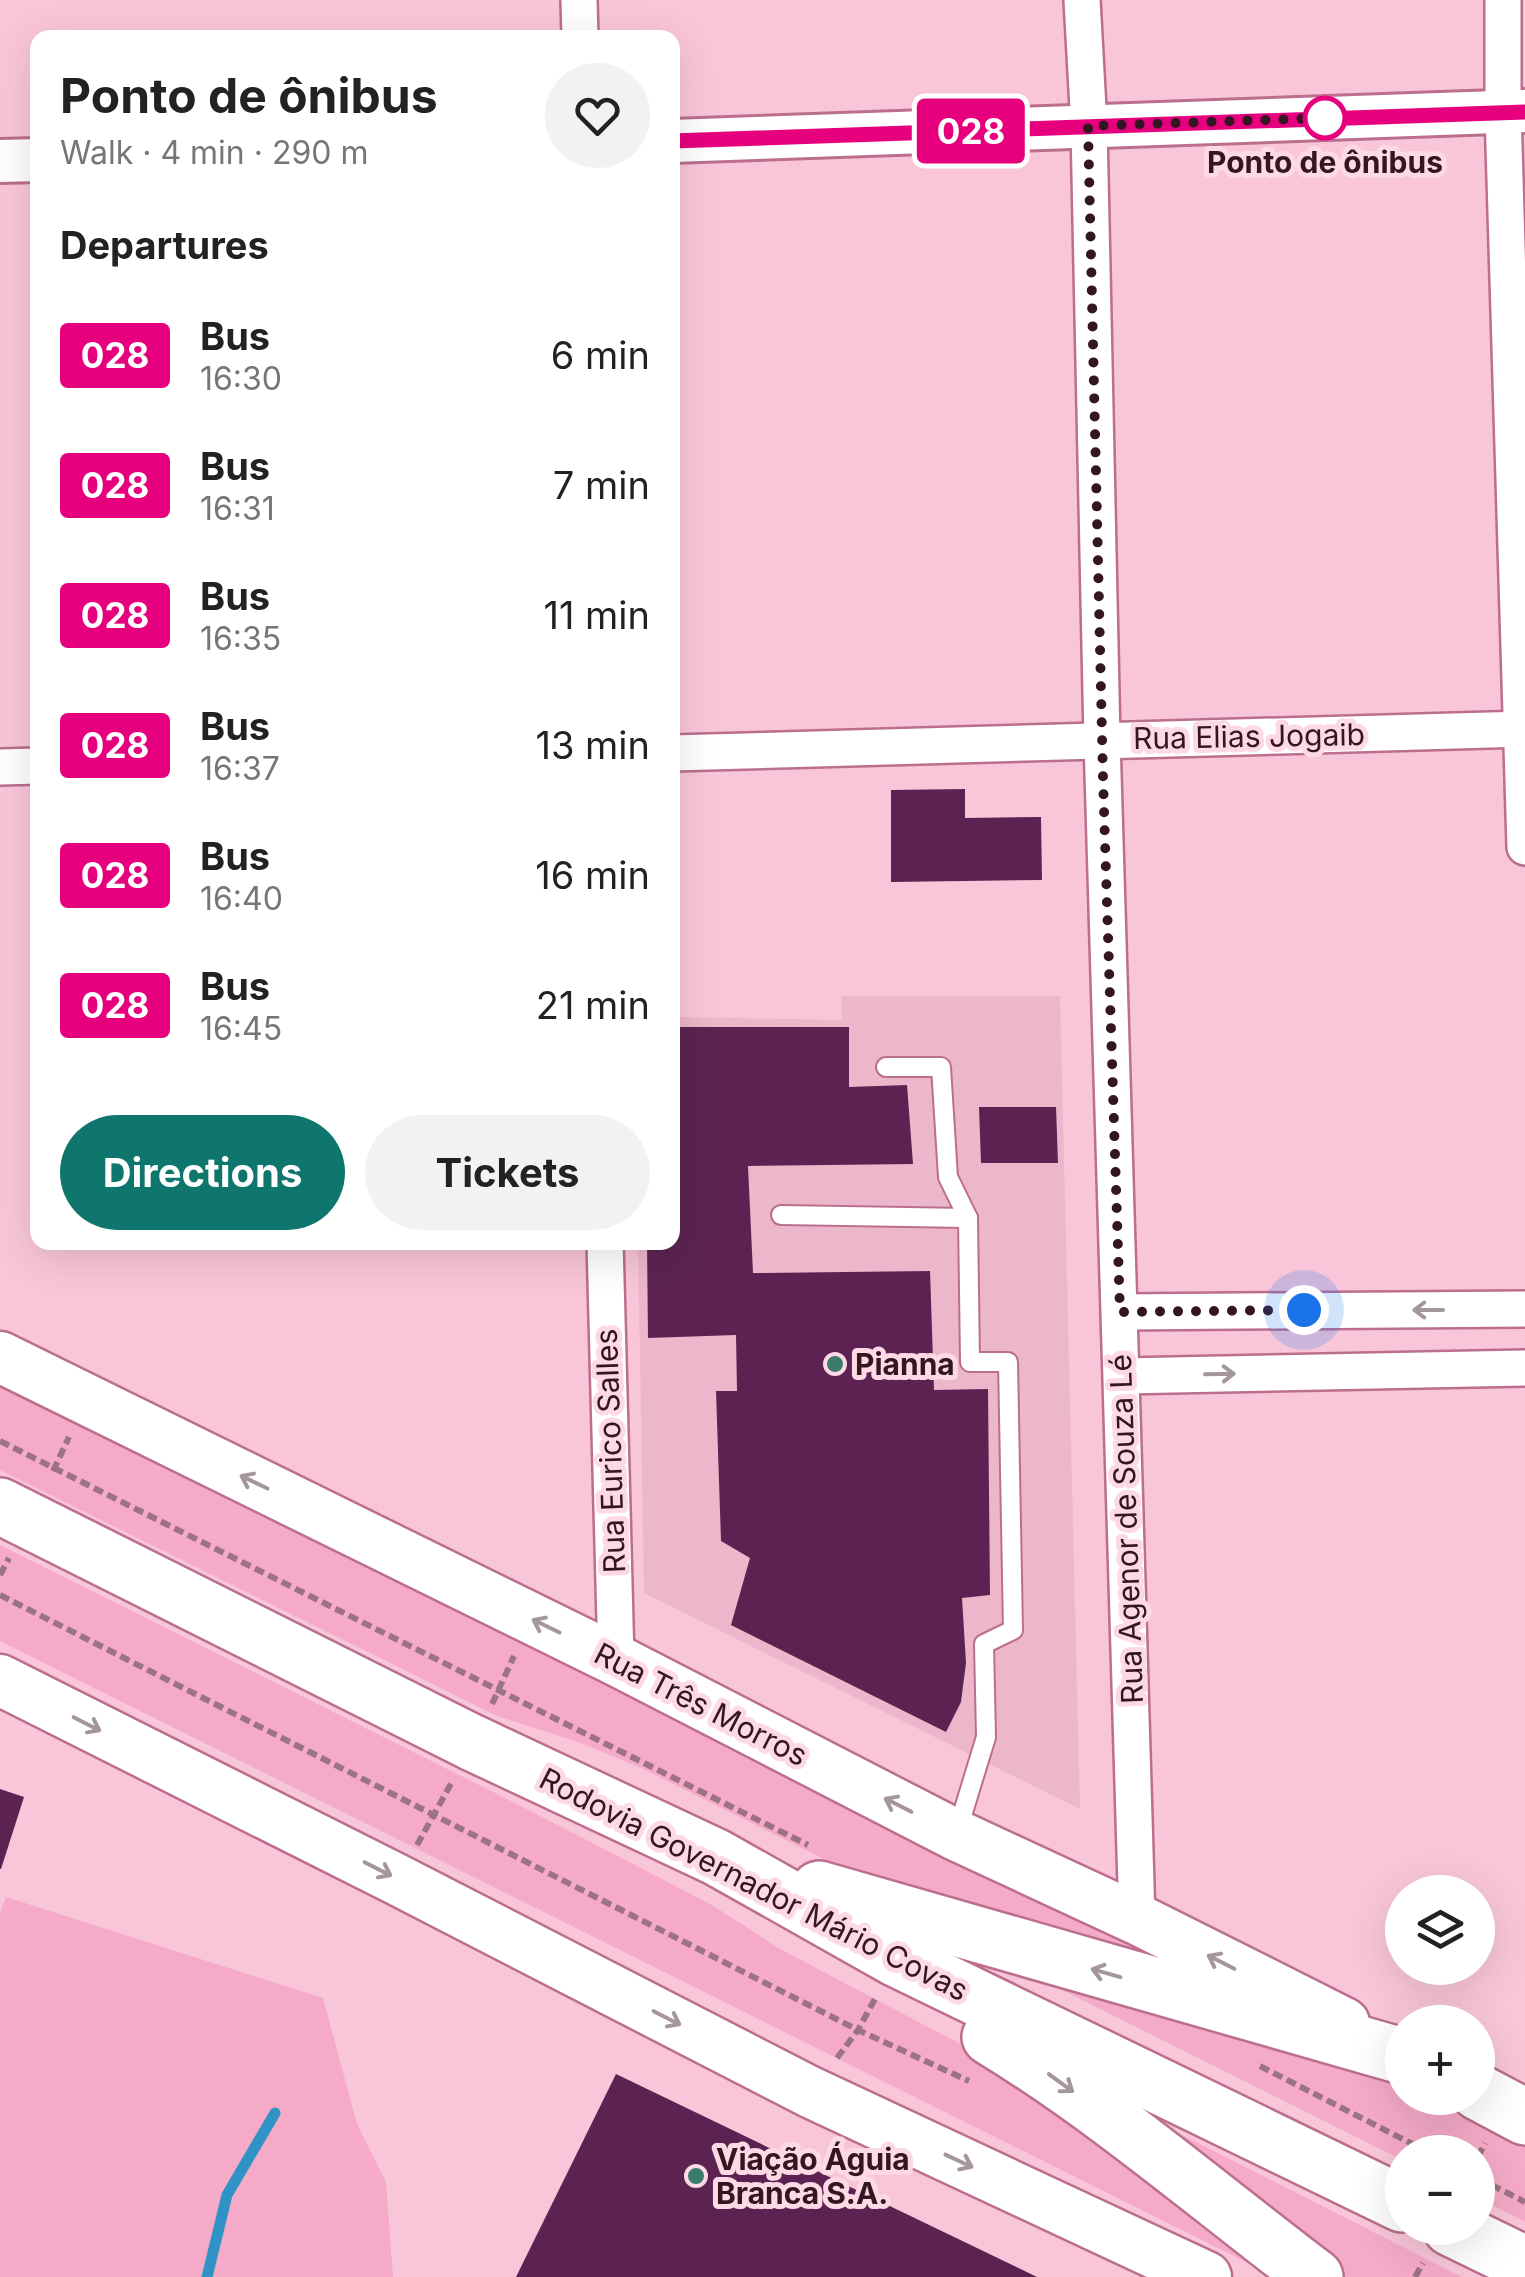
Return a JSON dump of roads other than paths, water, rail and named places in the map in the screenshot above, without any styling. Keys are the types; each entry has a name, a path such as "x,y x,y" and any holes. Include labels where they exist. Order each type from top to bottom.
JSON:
{"main road":[{"name":"Rua Três Morros","path":"0,1357 1385,2045"},
{"name":"Rodovia Governador Mário Covas","path":"0,1506 471,1742 716,1858 896,1959 1385,2196"},
{"path":"0,1680 396,1878 810,2092 1206,2277"},
{"path":"716,1858 916,1919 1385,2049"},
{"path":"716,1858 888,1976 1038,2066 1314,2277"},
{"path":"1495,2101 1525,2116"},
{"path":"1486,2245 1525,2264"}],"street":[{"path":"579,0 580,30"},
{"name":"Rua Agenor de Souza Lé","path":"1082,0 1137,1920"},
{"path":"1503,0 1514,112 1525,847"},
{"path":"680,141 1514,112"},
{"path":"0,161 30,160"},
{"name":"Rua Elias Jogaib","path":"680,753 1522,729"},
{"path":"0,767 30,766"},
{"name":"Rua Eurico Salles","path":"605,1250 616,1660"},
{"path":"1120,1312 1525,1309"},
{"path":"1122,1376 1525,1368"}],"lane":[{"path":"886,1067 941,1067 948,1177 968,1218 970,1362 1008,1362 1013,1630 984,1644 986,1737 956,1834"},
{"path":"781,1214 968,1218"}],"waterway":[{"path":"207,2277 227,2195 275,2113"}],"place":[{"name":"Ponto de ônibus","path":"1325,118"},
{"name":"Pianna","path":"835,1364"},
{"name":"Viação Águia Branca S.A.","path":"696,2176"}]}
